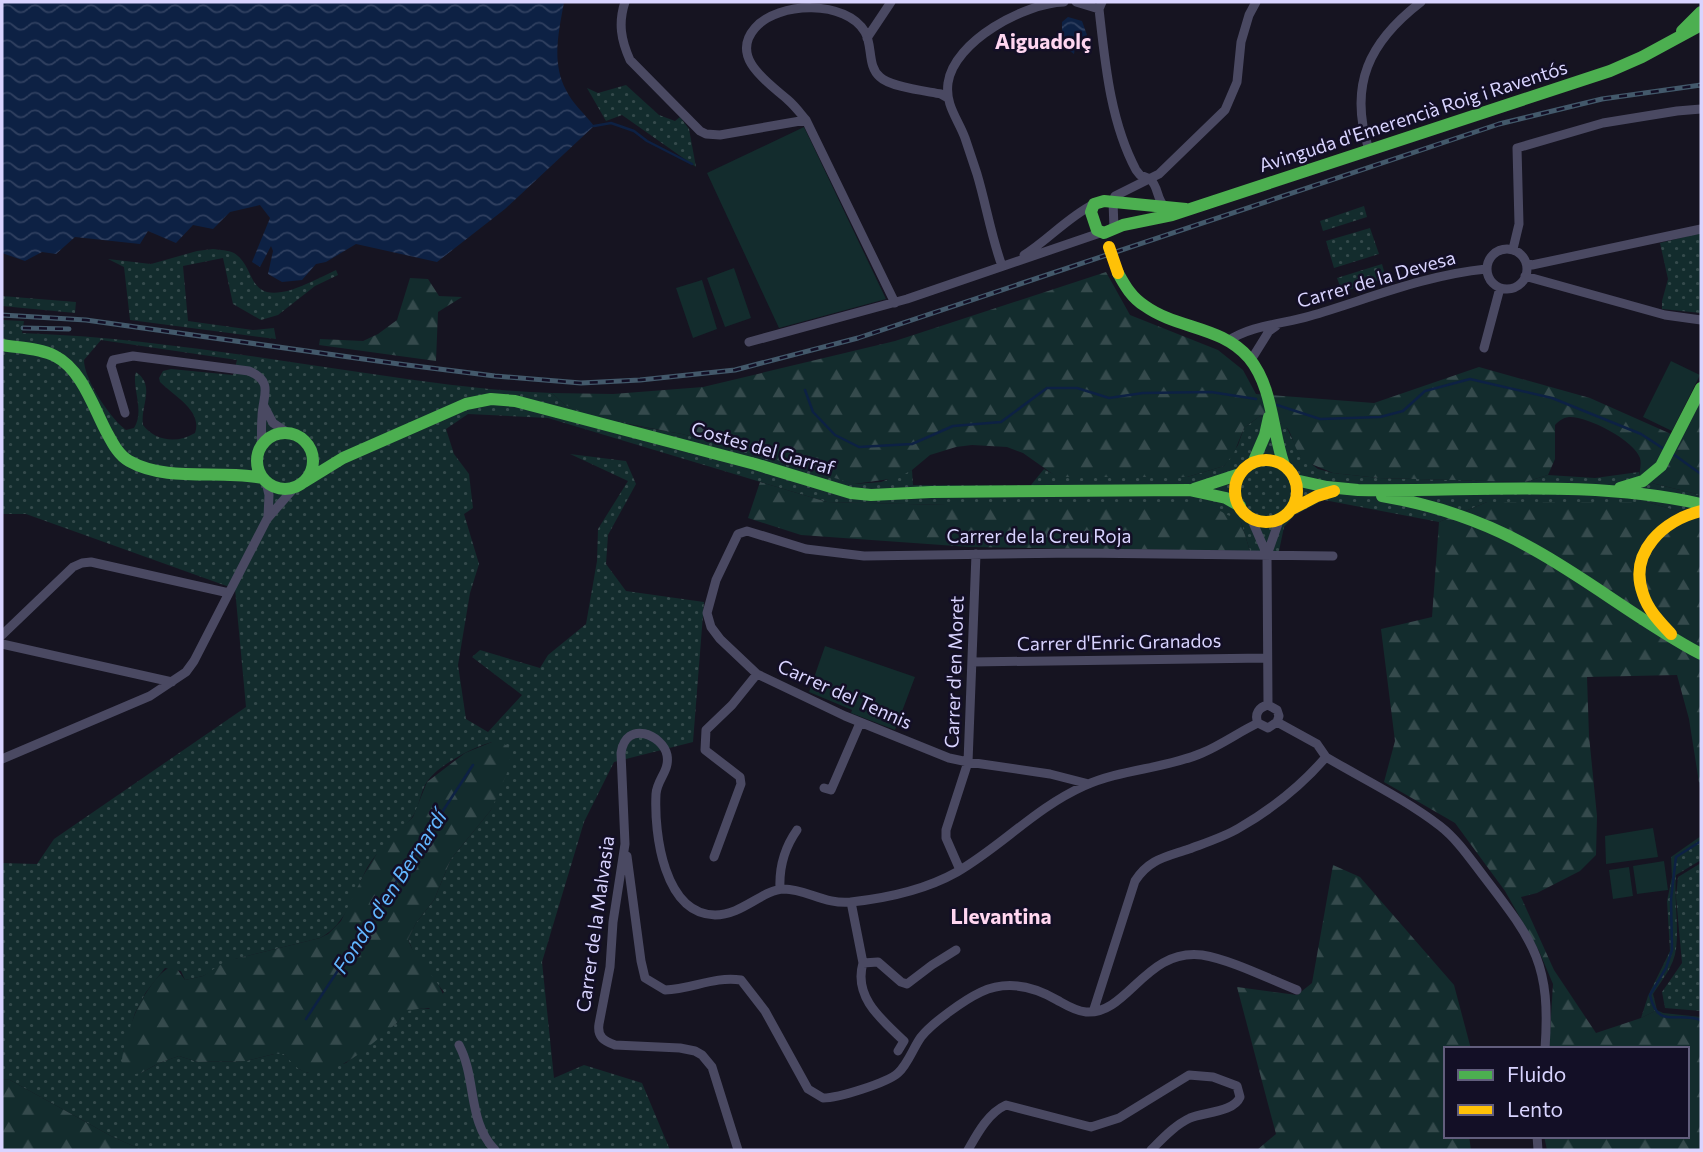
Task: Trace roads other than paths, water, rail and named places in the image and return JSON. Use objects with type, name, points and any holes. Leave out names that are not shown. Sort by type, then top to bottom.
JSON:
[{"type":"main road","points":[[1677,37],[1701,12]]},
{"type":"main road","points":[[1677,37],[1701,25]]},
{"type":"main road","name":"Avinguda d'Emerencià Roig i Raventós","points":[[1107,231],[1186,209],[1610,71],[1677,37]]},
{"type":"main road","name":"Avinguda d'Emerencià Roig i Raventós","points":[[1094,204],[1113,201],[1166,209],[1186,209]]},
{"type":"main road","points":[[1094,204],[1094,224],[1107,231],[1109,247],[1125,289],[1140,305],[1228,341],[1251,360],[1264,388],[1284,465],[1295,480],[1297,495],[1292,509]]},
{"type":"main road","points":[[2,345],[42,352],[61,360],[74,373],[111,440],[129,461],[164,470],[229,472],[264,480],[279,489],[299,485],[311,472],[312,451],[308,444]]},
{"type":"main road","points":[[1611,490],[1643,481],[1653,475],[1668,453],[1701,388]]},
{"type":"main road","name":"Costes del Garraf","points":[[299,485],[344,458],[452,409],[491,399],[540,407],[755,464],[851,493],[871,495],[943,491],[1189,490]]},
{"type":"main road","points":[[1189,490],[1240,474],[1253,463],[1265,435],[1270,412]]},
{"type":"main road","points":[[229,472],[259,450],[272,436],[288,433],[299,436],[332,457],[344,458]]},
{"type":"main road","points":[[259,450],[257,466],[264,480]]},
{"type":"main road","points":[[1253,463],[1270,460],[1284,465]]},
{"type":"main road","points":[[1240,474],[1235,494],[1240,506]]},
{"type":"main road","points":[[1295,480],[1429,504],[1507,534],[1552,560],[1647,625],[1701,654]]},
{"type":"main road","points":[[1189,490],[1226,498],[1240,506],[1251,518],[1263,522],[1280,519],[1292,509],[1317,496],[1343,490],[1611,490],[1667,496],[1701,504]]},
{"type":"main road","points":[[1681,644],[1655,616],[1642,591],[1641,564],[1645,550],[1667,524],[1701,511]]},
{"type":"street","points":[[625,2],[620,24],[624,47],[630,60],[700,131],[720,135],[806,120]]},
{"type":"street","points":[[867,38],[891,2]]},
{"type":"street","points":[[1006,265],[977,174],[948,98],[948,83],[954,66],[981,36],[1024,11],[1054,2],[1064,2]]},
{"type":"street","points":[[1076,2],[1100,5],[1105,64],[1118,126],[1136,170],[1150,179],[1166,209]]},
{"type":"street","points":[[1107,231],[1113,201],[1119,193],[1150,179],[1165,168],[1225,110],[1237,82],[1241,43],[1249,15],[1256,2]]},
{"type":"street","points":[[1370,150],[1364,130],[1360,94],[1365,69],[1373,51],[1397,20],[1421,2]]},
{"type":"street","points":[[895,303],[806,120],[796,108],[761,79],[748,54],[748,45],[753,31],[777,13],[795,8],[826,9],[848,17],[863,29],[874,68],[883,79],[948,98]]},
{"type":"street","points":[[1513,249],[1519,224],[1517,150],[1520,146],[1603,124],[1701,109]]},
{"type":"street","name":"Avinguda d'Emerencià Roig i Raventós","points":[[1006,265],[1043,243],[1080,211],[1094,204]]},
{"type":"street","points":[[1526,263],[1532,265],[1701,229]]},
{"type":"street","name":"Avinguda d'Emerencià Roig i Raventós","points":[[749,342],[895,303],[1107,231]]},
{"type":"street","points":[[1513,249],[1521,254],[1526,263],[1525,276],[1518,286],[1508,289],[1500,288],[1489,279],[1486,269],[1490,257],[1495,253],[1513,249]]},
{"type":"street","name":"Carrer de la Devesa","points":[[1228,341],[1241,333],[1277,325],[1430,278],[1486,269]]},
{"type":"street","points":[[1525,276],[1665,315],[1701,320]]},
{"type":"street","points":[[1485,348],[1500,288]]},
{"type":"street","name":"Carrer de la Devesa","points":[[1251,360],[1269,331],[1277,325]]},
{"type":"street","points":[[125,413],[111,366],[113,360],[133,356],[249,372],[255,374],[263,383],[266,393],[259,450]]},
{"type":"street","points":[[264,404],[273,423],[288,433]]},
{"type":"street","points":[[264,480],[269,495],[267,519]]},
{"type":"street","points":[[2,759],[150,696],[186,672],[267,519],[299,485]]},
{"type":"street","points":[[1251,518],[1267,555]]},
{"type":"street","points":[[1268,705],[1267,555],[1280,519]]},
{"type":"street","name":"Carrer de la Creu Roja","points":[[747,531],[807,548],[864,556],[1333,556]]},
{"type":"street","name":"Carrer del Tennis","points":[[747,531],[738,534],[731,548],[710,598],[708,613],[711,627],[720,639],[757,674],[860,723],[949,758],[1089,783]]},
{"type":"street","name":"Carrer d'en Moret","points":[[960,870],[946,838],[946,830],[968,762],[976,554]]},
{"type":"street","points":[[2,635],[74,567],[82,563],[91,562],[229,593]]},
{"type":"street","points":[[2,644],[172,682]]},
{"type":"street","name":"Carrer d'Enric Granados","points":[[972,662],[1266,658]]},
{"type":"street","points":[[713,857],[741,784],[740,778],[705,750],[704,737],[706,730],[732,705],[757,674]]},
{"type":"street","points":[[1258,723],[1268,728],[1277,722],[1277,710],[1268,705]]},
{"type":"street","points":[[1258,723],[1256,714],[1259,709],[1268,705]]},
{"type":"street","points":[[1277,722],[1317,744],[1326,757],[1420,813],[1454,837],[1530,941],[1542,972],[1546,1006],[1545,1047]]},
{"type":"street","points":[[824,789],[831,790],[860,723]]},
{"type":"street","points":[[797,830],[779,873],[780,889],[829,902],[851,902],[902,894],[933,884],[960,870],[1057,798],[1089,783],[1202,754],[1258,723]]},
{"type":"street","name":"Carrer de la Malvasia","points":[[738,1150],[712,1067],[702,1055],[680,1048],[625,1047],[601,1038],[599,1024],[610,967],[613,922],[625,844],[621,753],[623,741],[630,734],[638,733],[658,741],[665,749],[668,766],[658,783],[656,793],[659,838],[674,891],[686,905],[696,911],[719,915],[731,913],[780,889]]},
{"type":"street","points":[[1093,1012],[1135,881],[1144,867],[1161,856],[1189,849],[1237,829],[1287,796],[1307,779],[1326,757]]},
{"type":"street","points":[[625,844],[645,978],[665,990],[706,981],[729,978],[741,980],[765,1011],[808,1089],[823,1098],[853,1093],[897,1074],[923,1034],[982,992],[1012,986],[1029,986],[1078,1010],[1093,1012],[1112,1004],[1153,967],[1189,955],[1203,956],[1228,964],[1297,990]]},
{"type":"street","points":[[851,902],[863,963],[860,971],[868,1005],[904,1041],[898,1051]]},
{"type":"street","points":[[863,963],[878,962],[907,984],[956,950]]},
{"type":"street","points":[[459,1045],[469,1069],[478,1124],[495,1150]]},
{"type":"street","points":[[968,1150],[989,1119],[999,1108],[1006,1105],[1091,1126],[1119,1118],[1189,1075],[1200,1074],[1237,1086],[1240,1097],[1234,1105],[1202,1114],[1180,1124],[1151,1150]]},
{"type":"water","points":[[2,2],[564,2],[557,57],[561,79],[575,104],[594,126],[505,209],[437,262],[356,244],[326,262],[316,264],[302,280],[282,282],[268,274],[273,251],[271,246],[260,267],[252,262],[270,218],[260,205],[230,212],[213,229],[193,225],[176,243],[148,231],[140,244],[75,237],[56,254],[42,252],[25,261],[2,253]]},
{"type":"water","points":[[1068,17],[1082,21],[1087,35],[1075,48],[1074,54],[1070,51],[1071,48],[1065,45],[1062,35],[1062,22]]},
{"type":"waterway","points":[[594,126],[611,123],[634,131],[647,141],[692,164]]},
{"type":"waterway","points":[[1277,405],[1320,419],[1380,417],[1403,411],[1425,391],[1470,379],[1552,398],[1641,434],[1664,449]]},
{"type":"waterway","points":[[805,390],[813,412],[835,435],[859,447],[912,444],[953,426],[1001,422],[1047,388],[1077,388],[1109,398],[1143,393],[1211,392],[1256,399]]},
{"type":"waterway","points":[[1673,454],[1701,474]]},
{"type":"waterway","name":"Fondo d'en Bernardí","points":[[306,1019],[473,765]]},
{"type":"waterway","points":[[1701,841],[1676,857],[1671,899],[1672,950],[1666,968],[1650,995],[1653,1006],[1663,1016],[1701,1020]]},
{"type":"railway","points":[[2,315],[86,320],[399,364],[581,383],[735,370],[858,338],[1499,124],[1602,99],[1701,85]]},
{"type":"railway","points":[[23,328],[69,329]]},
{"type":"district","name":"Aiguadolç","points":[[1043,42]]},
{"type":"district","name":"Llevantina","points":[[1001,917]]}]
